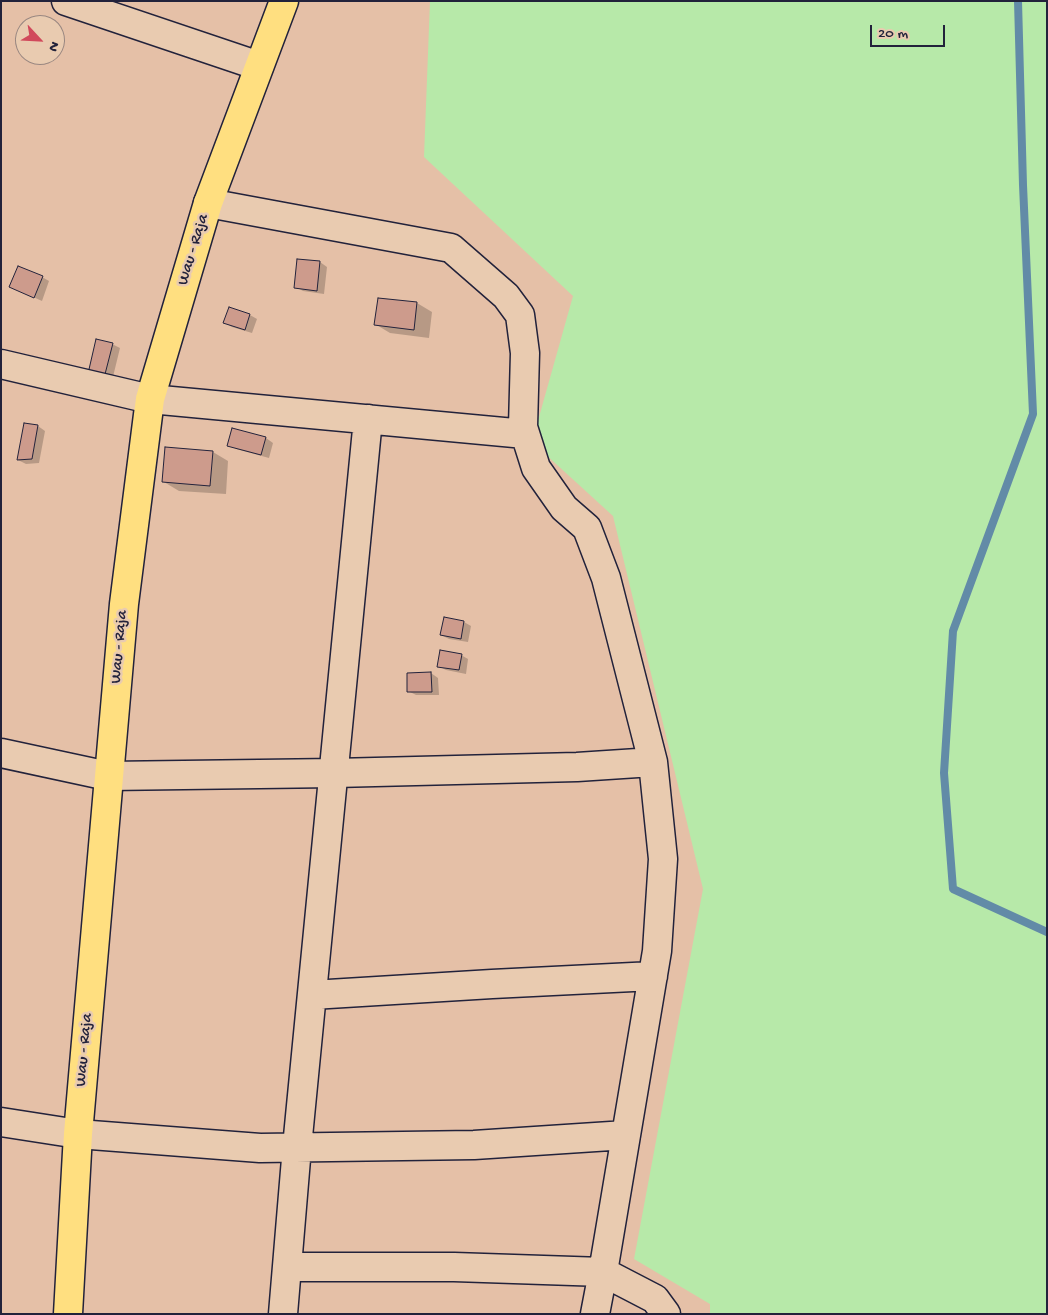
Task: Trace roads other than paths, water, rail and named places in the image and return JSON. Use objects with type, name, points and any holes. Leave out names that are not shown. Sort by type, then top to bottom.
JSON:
[{"type":"main road","name":"Wau - Raja","points":[[68,1314],[78,1134],[108,776],[124,604],[150,398],[208,203],[284,1]]},
{"type":"street","points":[[66,1],[259,66]]},
{"type":"street","points":[[208,203],[451,248],[506,296],[520,314],[525,353],[523,427],[536,468],[564,508],[587,528],[606,578],[653,762],[663,859],[657,950],[595,1314]]},
{"type":"street","points":[[1,364],[150,398],[525,434]]},
{"type":"street","points":[[283,1314],[297,1147],[335,773],[368,419]]},
{"type":"street","points":[[1,753],[108,776],[577,768],[653,762]]},
{"type":"street","points":[[312,995],[653,976]]},
{"type":"street","points":[[1,1122],[78,1134],[260,1148],[474,1145],[626,1135]]},
{"type":"street","points":[[287,1267],[454,1267],[603,1272],[655,1299],[666,1314]]},
{"type":"waterway","points":[[1018,1],[1023,185],[1033,414],[953,631],[944,773],[953,889],[1047,932]]}]
